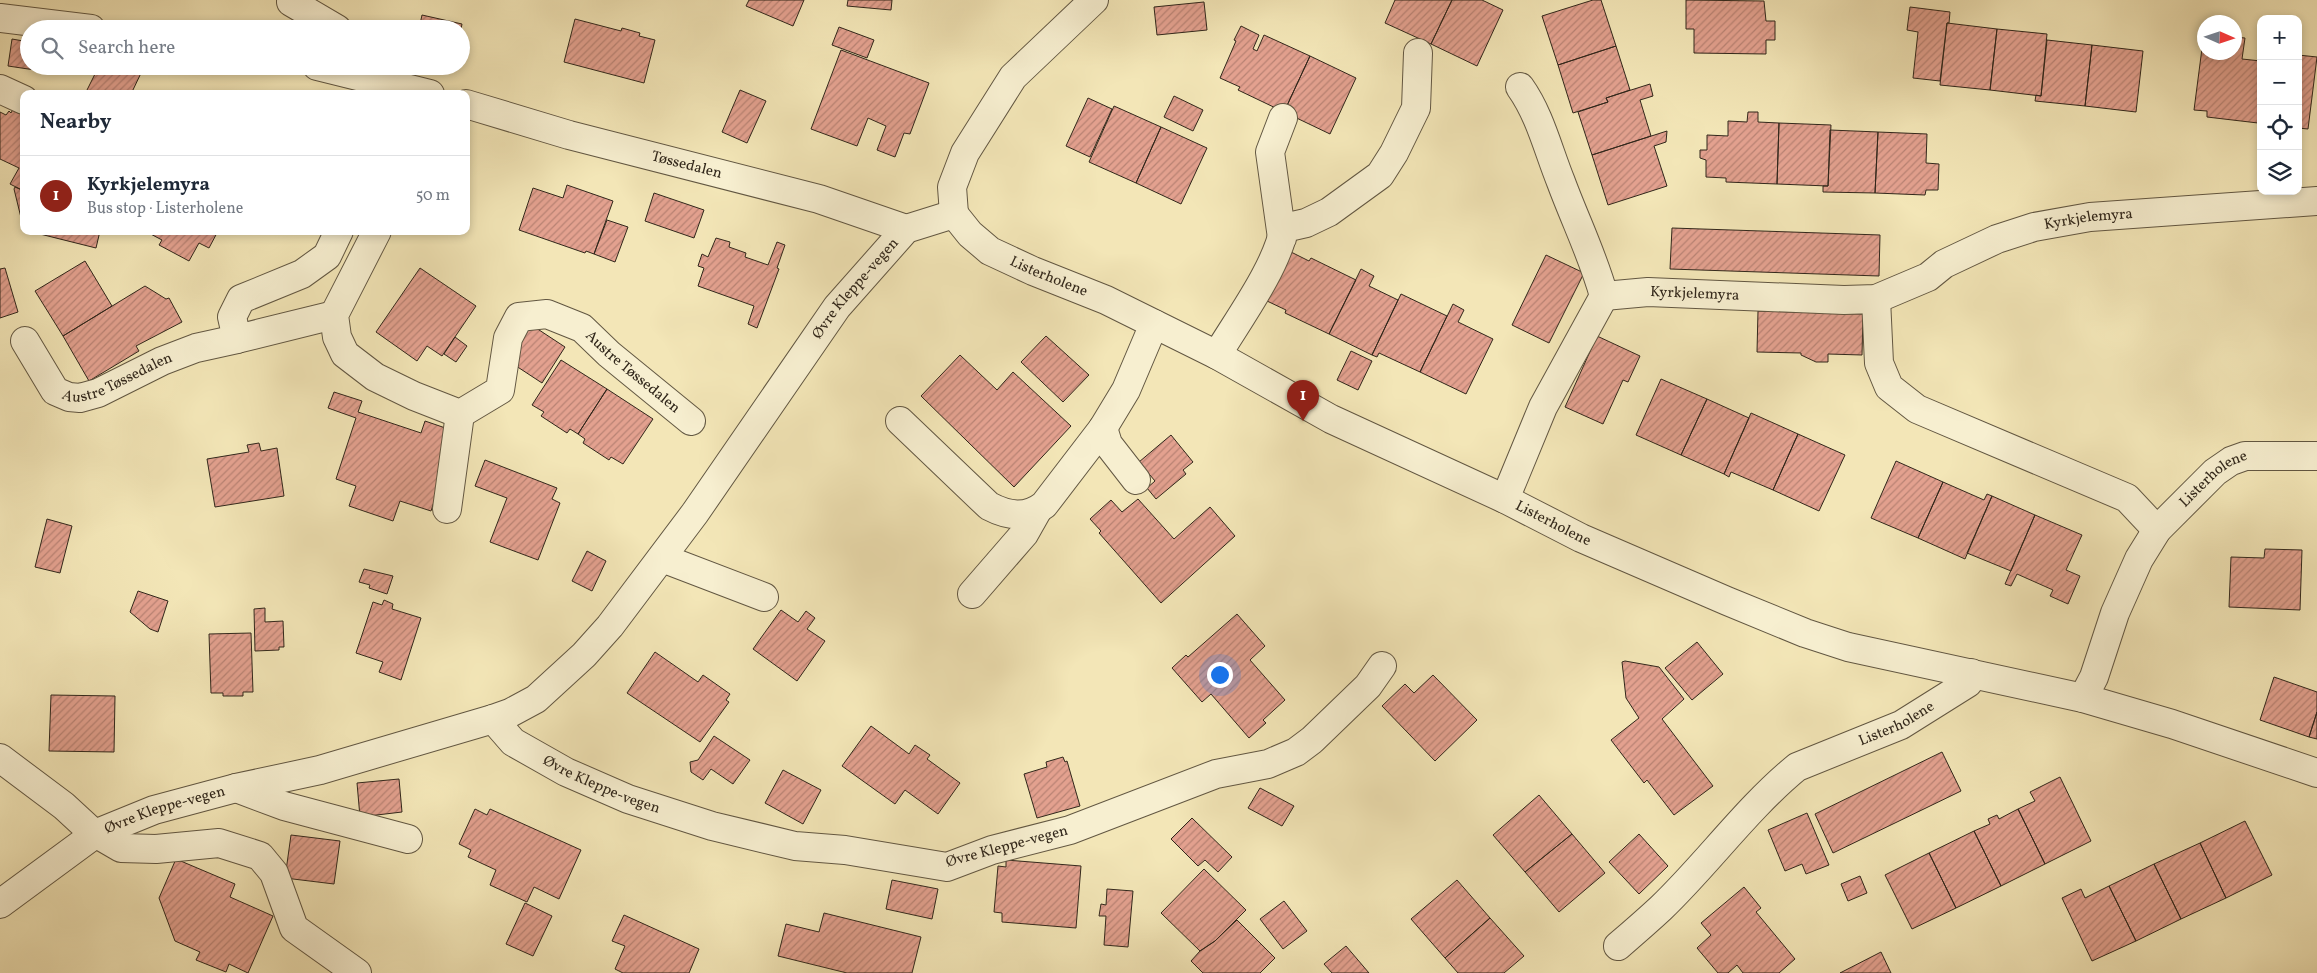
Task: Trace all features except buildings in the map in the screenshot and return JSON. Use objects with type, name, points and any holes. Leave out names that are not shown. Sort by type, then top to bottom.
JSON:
[{"type":"street","points":[[954,214],[952,187],[965,152],[1013,77],[1094,0]]},
{"type":"street","points":[[291,2],[322,20]]},
{"type":"street","points":[[0,18],[20,20]]},
{"type":"street","points":[[1218,355],[1265,274],[1282,238],[1284,228],[1306,223],[1329,212],[1380,175],[1394,153],[1416,108],[1418,54]]},
{"type":"street","points":[[368,75],[409,90]]},
{"type":"street","points":[[1505,499],[1543,407],[1604,296],[1594,261],[1532,105],[1520,88]]},
{"type":"street","points":[[0,89],[20,98]]},
{"type":"street","name":"Tøssedalen","points":[[470,105],[569,135],[819,199],[906,229]]},
{"type":"street","points":[[1282,238],[1270,152],[1283,118]]},
{"type":"street","name":"Kyrkjelemyra","points":[[1604,296],[1648,292],[1844,300],[1876,299],[1928,277],[1944,264],[1997,240],[2034,227],[2090,217],[2317,201]]},
{"type":"street","name":"Øvre Kleppe-vegen","points":[[0,904],[94,834],[154,810],[236,788],[328,768],[510,714],[536,699],[584,655],[610,626],[696,513],[837,307],[906,229],[954,214]]},
{"type":"street","name":"Listerholene","points":[[954,214],[970,234],[990,251],[1033,271],[1106,300],[1218,355],[1331,419],[1505,499],[1581,538],[1805,633],[1848,647],[2083,698],[2172,724],[2317,774]]},
{"type":"street","points":[[236,339],[232,317],[241,299],[302,274],[327,256],[338,235]]},
{"type":"street","points":[[375,235],[334,315],[337,337],[345,354],[375,377],[414,396],[460,414],[447,509]]},
{"type":"street","points":[[1876,299],[1879,363],[1889,387],[1917,409],[2126,498],[2158,530]]},
{"type":"street","name":"Austre Tøssedalen","points":[[460,414],[500,390],[508,338],[519,317],[547,314],[582,328],[609,354],[691,421]]},
{"type":"street","name":"Austre Tøssedalen","points":[[25,341],[54,391],[68,397],[80,398],[98,393],[162,361],[196,348],[334,315]]},
{"type":"street","points":[[900,421],[989,506],[1004,513],[1019,516],[1037,511],[1044,506],[1104,428],[1126,390],[1154,324]]},
{"type":"street","points":[[1104,428],[1108,444],[1136,480]]},
{"type":"street","name":"Listerholene","points":[[2083,698],[2094,677],[2115,613],[2139,559],[2158,530],[2215,472],[2232,461],[2245,456],[2317,456]]},
{"type":"street","points":[[972,594],[1024,534],[1037,511]]},
{"type":"street","points":[[662,558],[764,597]]},
{"type":"street","name":"Øvre Kleppe-vegen","points":[[493,719],[513,742],[566,772],[628,799],[702,823],[795,846],[845,850],[947,867],[992,850],[1070,830],[1216,774],[1268,764],[1296,752],[1312,740],[1368,686],[1382,666]]},
{"type":"street","name":"Listerholene","points":[[1618,946],[1662,908],[1723,841],[1797,767],[1902,725],[1968,684],[1971,673]]},
{"type":"street","name":"Øvre Kleppe-vegen","points":[[0,758],[64,806],[94,834],[120,848],[156,849],[219,843],[260,856],[274,873],[294,928],[357,973]]},
{"type":"street","name":"Øvre Kleppe-vegen","points":[[236,788],[284,806],[408,839]]},
{"type":"place","name":"Kyrkjelemyra","points":[[1303,421]]}]
